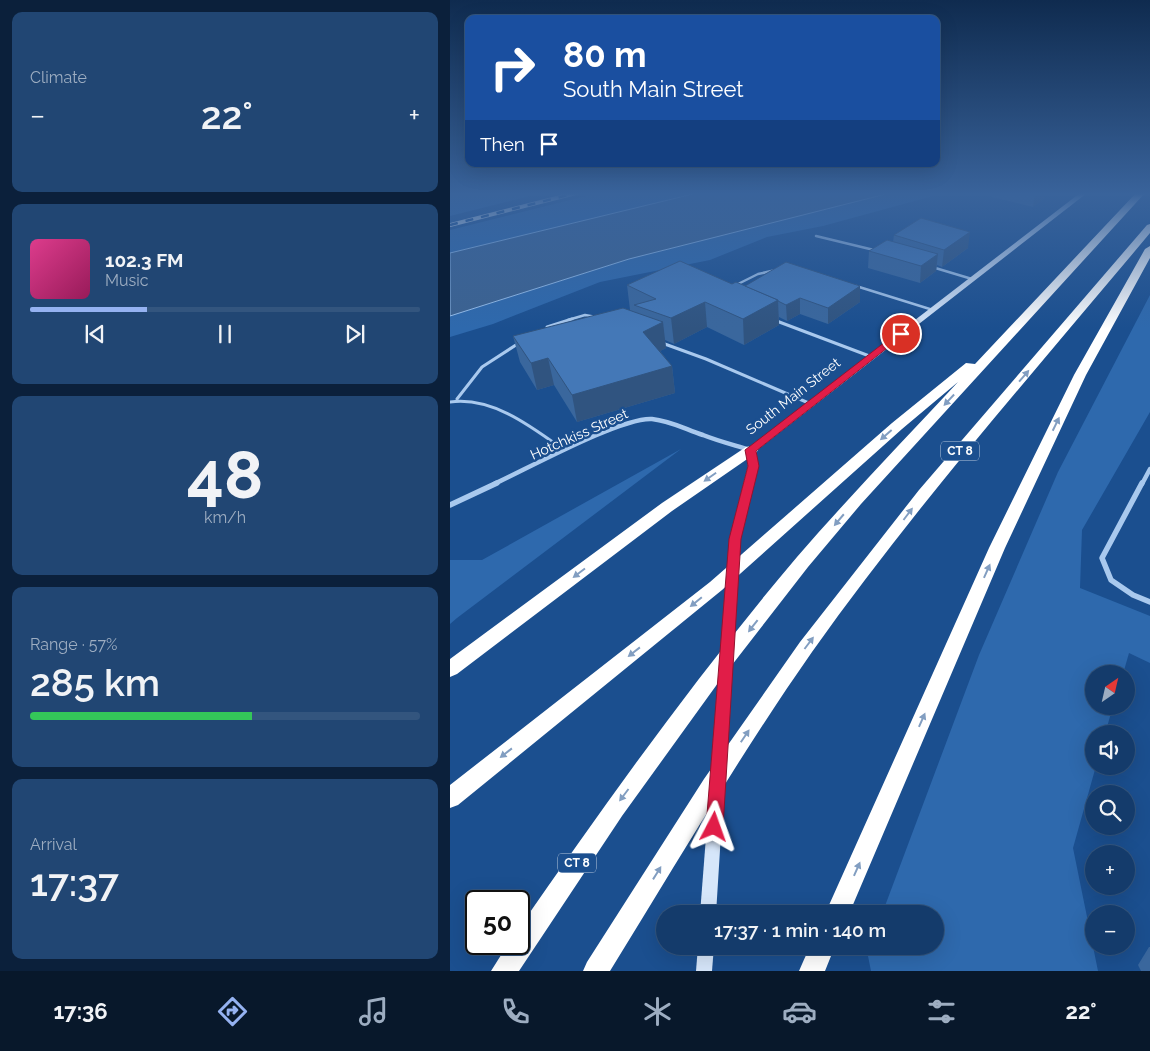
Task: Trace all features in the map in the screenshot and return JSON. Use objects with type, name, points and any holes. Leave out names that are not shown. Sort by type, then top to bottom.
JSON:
[{"type":"highway","name":"CT 8","points":[[504,971],[614,809],[711,678],[783,587],[856,500],[1099,238]]},
{"type":"highway","name":"CT 8","points":[[596,971],[712,786],[806,648],[924,493],[1140,238]]},
{"type":"highway","points":[[841,905],[997,548],[1080,375],[1150,249]]},
{"type":"highway","points":[[450,798],[716,586],[897,426],[1006,339]]},
{"type":"highway","points":[[450,669],[668,507],[751,450]]},
{"type":"highway","points":[[812,971],[819,955]]},
{"type":"main road","name":"South Main Street","points":[[709,905],[735,539],[753,466],[751,450],[1025,238]]},
{"type":"main road","points":[[704,971],[705,955]]},
{"type":"street","name":"Hotchkiss Street","points":[[450,505],[629,422],[650,419],[681,425],[702,435],[751,450]]},
{"type":"street","points":[[1150,469],[1102,558],[1111,580],[1133,595],[1150,602]]},
{"type":"lane","points":[[826,238],[879,251]]},
{"type":"lane","points":[[932,267],[972,279]]},
{"type":"lane","points":[[734,287],[763,272],[780,270]]},
{"type":"lane","points":[[853,285],[932,310]]},
{"type":"lane","points":[[539,330],[585,315],[599,317]]},
{"type":"lane","points":[[774,320],[872,357]]},
{"type":"lane","points":[[457,399],[482,367],[523,341]]},
{"type":"lane","points":[[660,342],[706,359],[811,404]]},
{"type":"lane","points":[[450,402],[457,399],[478,401],[531,428],[565,451]]},
{"type":"shaded area","points":[[450,238],[510,238],[450,253]]},
{"type":"shaded area","points":[[510,238],[711,238],[629,259],[450,316],[450,253]]},
{"type":"shaded area","points":[[711,238],[764,238],[710,260],[600,282],[493,324],[450,337],[450,316],[629,259]]},
{"type":"shaded area","points":[[1150,295],[1150,412],[1082,530],[1080,588],[1150,616],[1150,663],[1129,653],[1126,665],[1085,665],[1085,715],[1110,715],[1108,725],[1085,725],[1085,775],[1093,775],[1091,785],[1085,785],[1085,805],[1073,848],[1085,907],[1085,955],[1095,955],[1098,971],[871,971],[868,955],[944,955],[944,905],[885,905],[979,655],[1058,472]]},
{"type":"shaded area","points":[[681,449],[450,624],[450,560],[482,560]]},
{"type":"building","points":[[905,238],[961,238],[944,250]]},
{"type":"building","points":[[887,240],[938,254],[921,266],[869,251]]},
{"type":"building","points":[[680,261],[732,284],[736,282],[778,300],[743,319],[705,302],[671,318],[634,305],[656,299],[627,285]]},
{"type":"building","points":[[786,262],[860,286],[828,308],[800,298],[786,305],[745,286]]},
{"type":"building","points":[[623,308],[663,322],[643,332],[672,366],[572,395],[548,358],[531,363],[513,336]]},
{"type":"route","points":[[714,827],[735,539],[753,466],[751,450],[901,334]]}]
